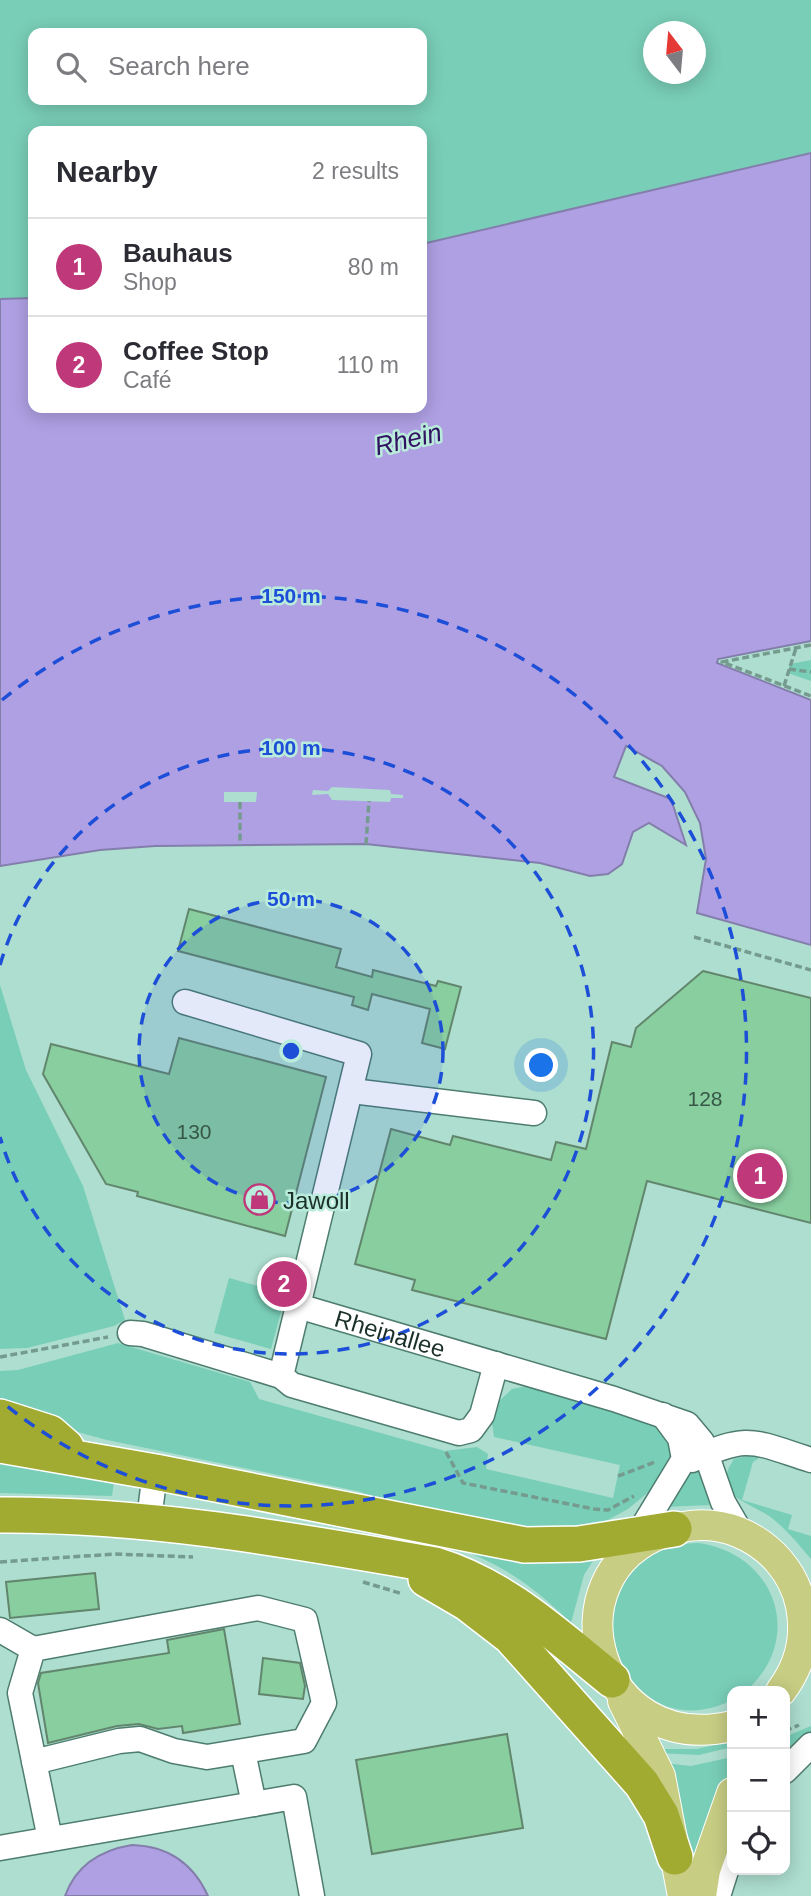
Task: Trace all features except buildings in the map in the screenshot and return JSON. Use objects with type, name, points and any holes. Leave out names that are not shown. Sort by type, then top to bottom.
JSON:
[{"type":"highway","points":[[0,1418],[50,1433],[59,1439],[73,1459]]},
{"type":"highway","points":[[0,1446],[155,1472],[525,1545],[579,1544],[629,1549],[674,1529]]},
{"type":"highway","points":[[5,1516],[149,1521],[347,1564],[393,1565],[443,1588],[511,1637],[642,1784],[661,1815],[675,1857]]},
{"type":"highway","points":[[347,1564],[435,1565],[464,1574],[509,1599],[614,1684]]},
{"type":"main road","points":[[674,1529],[708,1525],[741,1534],[769,1551],[800,1581],[804,1630],[799,1657],[786,1686]]},
{"type":"main road","points":[[629,1549],[604,1591],[598,1618],[599,1646],[614,1684],[660,1776],[683,1896]]},
{"type":"main road","points":[[614,1684],[637,1709],[669,1726],[704,1731],[727,1727]]},
{"type":"main road","points":[[790,1691],[811,1687]]},
{"type":"main road","points":[[701,1896],[705,1870],[727,1807]]},
{"type":"street","points":[[186,1002],[353,1050],[359,1054],[281,1377]]},
{"type":"street","points":[[352,1091],[534,1113]]},
{"type":"street","name":"Rheinallee","points":[[298,1306],[663,1415],[693,1428],[707,1453],[723,1502],[741,1534]]},
{"type":"street","points":[[130,1333],[143,1334],[281,1377],[292,1385],[459,1433],[471,1430],[482,1415],[496,1364]]},
{"type":"street","points":[[629,1549],[683,1465],[684,1448],[680,1438],[663,1415]]},
{"type":"street","points":[[683,1465],[731,1443],[744,1441],[811,1460]]},
{"type":"street","points":[[149,1521],[155,1472]]},
{"type":"street","points":[[0,1630],[33,1649],[258,1608],[305,1620],[324,1703],[304,1741],[207,1757],[174,1751],[140,1739],[119,1741],[34,1762]]},
{"type":"street","points":[[33,1649],[20,1693],[50,1839]]},
{"type":"street","points":[[790,1766],[811,1745]]},
{"type":"street","points":[[243,1752],[254,1804]]},
{"type":"street","points":[[0,1848],[294,1797],[312,1896]]},
{"type":"street","points":[[718,1896],[727,1868]]},
{"type":"path","points":[[811,645],[722,662],[811,696]]},
{"type":"path","points":[[784,686],[796,648]]},
{"type":"path","points":[[789,668],[811,672]]},
{"type":"path","points":[[366,844],[369,801]]},
{"type":"path","points":[[240,802],[240,845]]},
{"type":"path","points":[[694,937],[811,970]]},
{"type":"path","points":[[0,1357],[130,1333]]},
{"type":"path","points":[[445,1451],[463,1483],[608,1510],[642,1491]]},
{"type":"path","points":[[651,1468],[662,1452]]},
{"type":"path","points":[[618,1476],[655,1462]]},
{"type":"path","points":[[0,1562],[114,1554],[200,1558]]},
{"type":"path","points":[[347,1564],[375,1586]]},
{"type":"green space","points":[[0,0],[811,0],[811,153],[427,243],[427,126],[28,126],[28,298],[0,299]]},
{"type":"green space","points":[[811,660],[811,681],[788,673],[790,664]]},
{"type":"green space","points":[[0,985],[26,1070],[83,1186],[125,1320],[114,1326],[27,1348],[0,1349]]},
{"type":"green space","points":[[229,1278],[286,1294],[271,1349],[214,1333]]},
{"type":"green space","points":[[118,1343],[250,1382],[259,1399],[445,1451],[477,1447],[488,1454],[486,1469],[613,1498],[620,1465],[494,1437],[491,1416],[495,1405],[512,1389],[534,1388],[655,1424],[666,1430],[675,1456],[657,1485],[628,1509],[606,1521],[574,1531],[546,1534],[429,1514],[357,1491],[107,1440],[0,1411],[0,1371],[18,1370]]},
{"type":"green space","points":[[750,1455],[759,1458],[753,1462],[742,1500],[792,1515],[788,1529],[811,1536],[811,1559],[778,1523],[736,1497],[729,1490],[727,1472],[734,1459]]},
{"type":"green space","points":[[0,1462],[114,1481],[112,1496],[0,1493]]},
{"type":"green space","points":[[697,1464],[711,1505],[664,1507]]},
{"type":"green space","points":[[698,1543],[725,1550],[746,1563],[763,1580],[773,1601],[777,1624],[775,1647],[764,1670],[750,1686],[727,1686],[727,1701],[690,1710],[656,1701],[631,1678],[616,1646],[614,1611],[625,1578],[653,1554]]},
{"type":"green space","points":[[446,1544],[597,1554],[584,1575],[571,1623],[528,1585],[483,1559]]},
{"type":"green space","points":[[811,1726],[811,1738],[790,1757],[790,1735]]},
{"type":"green space","points":[[727,1742],[727,1748],[699,1755],[658,1753],[656,1749],[697,1749]]},
{"type":"green space","points":[[727,1758],[727,1777],[692,1881],[664,1763],[691,1766]]},
{"type":"water","name":"Rhein","points":[[811,153],[811,641],[718,659],[717,663],[811,700],[811,945],[697,913],[706,859],[700,823],[685,792],[662,766],[626,746],[614,777],[671,799],[686,845],[649,823],[633,832],[622,864],[608,874],[590,876],[540,863],[366,844],[155,846],[100,850],[0,866],[0,299],[28,298],[28,413],[427,413],[427,243]]},
{"type":"water","points":[[132,1845],[157,1849],[178,1858],[195,1874],[208,1896],[65,1896],[76,1876],[91,1861],[110,1851]]},
{"type":"pier","points":[[332,787],[390,790],[391,794],[403,795],[403,798],[391,798],[390,802],[332,800],[328,794],[312,795],[313,790],[328,791]]},
{"type":"pier","points":[[224,792],[257,792],[256,802],[224,802]]},
{"type":"place","name":"Bauhaus","points":[[760,1176]]},
{"type":"place","name":"Jawoll","points":[[260,1200]]},
{"type":"place","name":"Coffee Stop","points":[[284,1284]]}]
